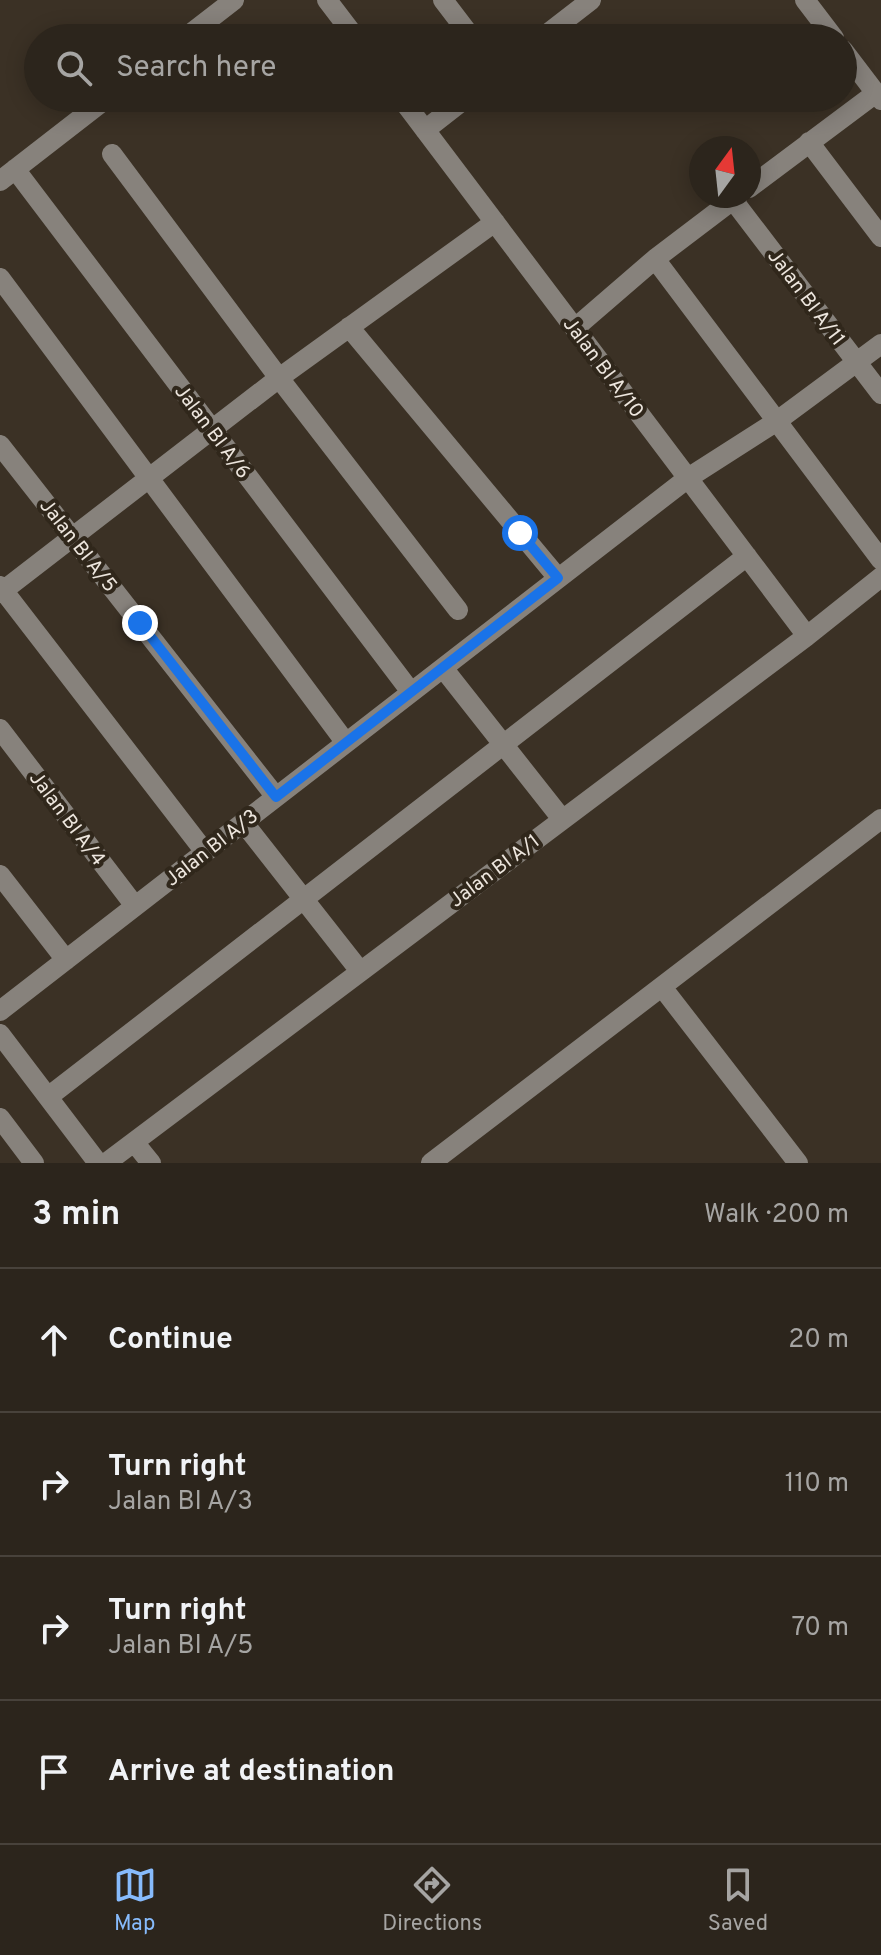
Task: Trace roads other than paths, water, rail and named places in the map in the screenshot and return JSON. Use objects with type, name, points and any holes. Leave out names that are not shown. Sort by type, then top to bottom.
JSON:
[{"type":"street","points":[[203,24],[234,0]]},
{"type":"street","points":[[327,0],[345,24]]},
{"type":"street","points":[[443,0],[461,24]]},
{"type":"street","points":[[805,0],[823,24]]},
{"type":"street","points":[[556,24],[577,4]]},
{"type":"street","points":[[857,69],[878,97],[857,111]]},
{"type":"street","points":[[7,175],[89,112]]},
{"type":"street","name":"Jalan BI A/10","points":[[412,112],[807,636]]},
{"type":"street","points":[[425,130],[448,112]]},
{"type":"street","points":[[761,179],[855,112]]},
{"type":"street","points":[[809,142],[881,237]]},
{"type":"street","points":[[112,154],[458,610]]},
{"type":"street","name":"Jalan BI A/6","points":[[7,175],[212,430],[411,692]]},
{"type":"street","points":[[575,328],[655,259],[723,208]]},
{"type":"street","name":"Jalan BI A/11","points":[[749,208],[881,394]]},
{"type":"street","points":[[205,852],[1,590],[279,378],[495,222]]},
{"type":"street","points":[[655,259],[881,560]]},
{"type":"street","points":[[0,278],[346,743]]},
{"type":"street","points":[[349,327],[558,578]]},
{"type":"street","name":"Jalan BI A/3","points":[[0,1011],[688,478],[777,421],[881,344]]},
{"type":"street","name":"Jalan BI A/5","points":[[0,445],[276,797]]},
{"type":"street","points":[[48,1097],[747,556]]},
{"type":"street","name":"Jalan BI A/1","points":[[106,1163],[807,636],[881,577]]},
{"type":"street","points":[[443,668],[562,819]]},
{"type":"street","name":"Jalan BI A/4","points":[[0,729],[135,906]]},
{"type":"street","points":[[431,1163],[881,819]]},
{"type":"street","points":[[243,822],[360,971]]},
{"type":"street","points":[[0,875],[66,960]]},
{"type":"street","points":[[662,987],[798,1163]]},
{"type":"street","points":[[0,1034],[98,1163]]},
{"type":"street","points":[[0,1118],[34,1163]]},
{"type":"street","points":[[134,1142],[151,1163]]}]
